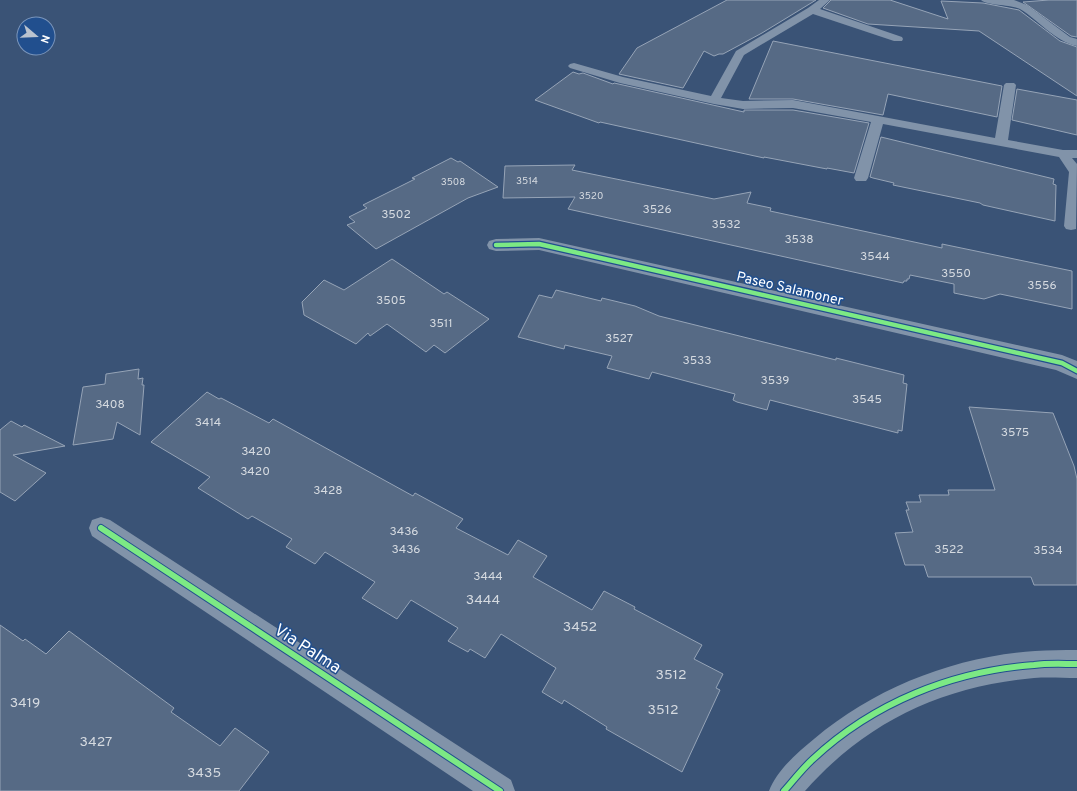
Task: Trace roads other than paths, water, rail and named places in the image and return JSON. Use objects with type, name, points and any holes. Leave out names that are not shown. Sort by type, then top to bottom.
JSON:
[{"type":"street","name":"Paseo Salamoner","points":[[496,245],[539,244],[1062,363],[1077,371]]},
{"type":"street","name":"Via Palma","points":[[101,528],[500,791]]},
{"type":"street","points":[[784,791],[794,778],[825,748],[859,722],[895,701],[934,684],[975,673],[1017,666],[1077,664]]},
{"type":"lane","points":[[714,100],[740,53],[812,10],[825,0]]},
{"type":"lane","points":[[986,0],[1013,2],[1024,7],[1066,39],[1077,43]]},
{"type":"lane","points":[[812,10],[898,39]]},
{"type":"lane","points":[[574,66],[620,80],[714,100],[744,105],[793,104],[1070,154],[1076,172],[1071,226]]},
{"type":"lane","points":[[1001,142],[1010,85]]},
{"type":"lane","points":[[861,178],[878,119]]}]
